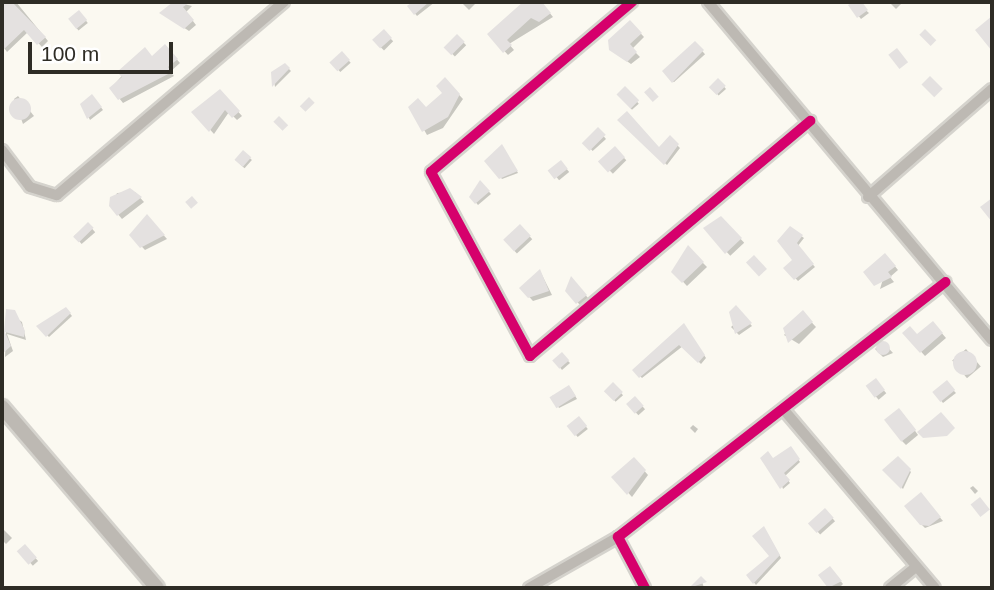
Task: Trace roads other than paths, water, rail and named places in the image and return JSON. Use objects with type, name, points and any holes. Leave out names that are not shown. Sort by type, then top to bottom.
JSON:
[{"type":"street","points":[[2,150],[30,187],[57,195],[284,2]]},
{"type":"street","points":[[632,2],[431,172],[530,356],[810,121]]},
{"type":"street","points":[[708,2],[810,121],[868,197],[946,282],[992,340]]},
{"type":"street","points":[[868,197],[992,89]]},
{"type":"street","points":[[529,588],[618,537],[946,282]]},
{"type":"street","points":[[2,407],[158,588]]},
{"type":"street","points":[[784,410],[935,588]]},
{"type":"street","points":[[618,537],[645,588]]},
{"type":"street","points":[[890,588],[916,567]]}]
